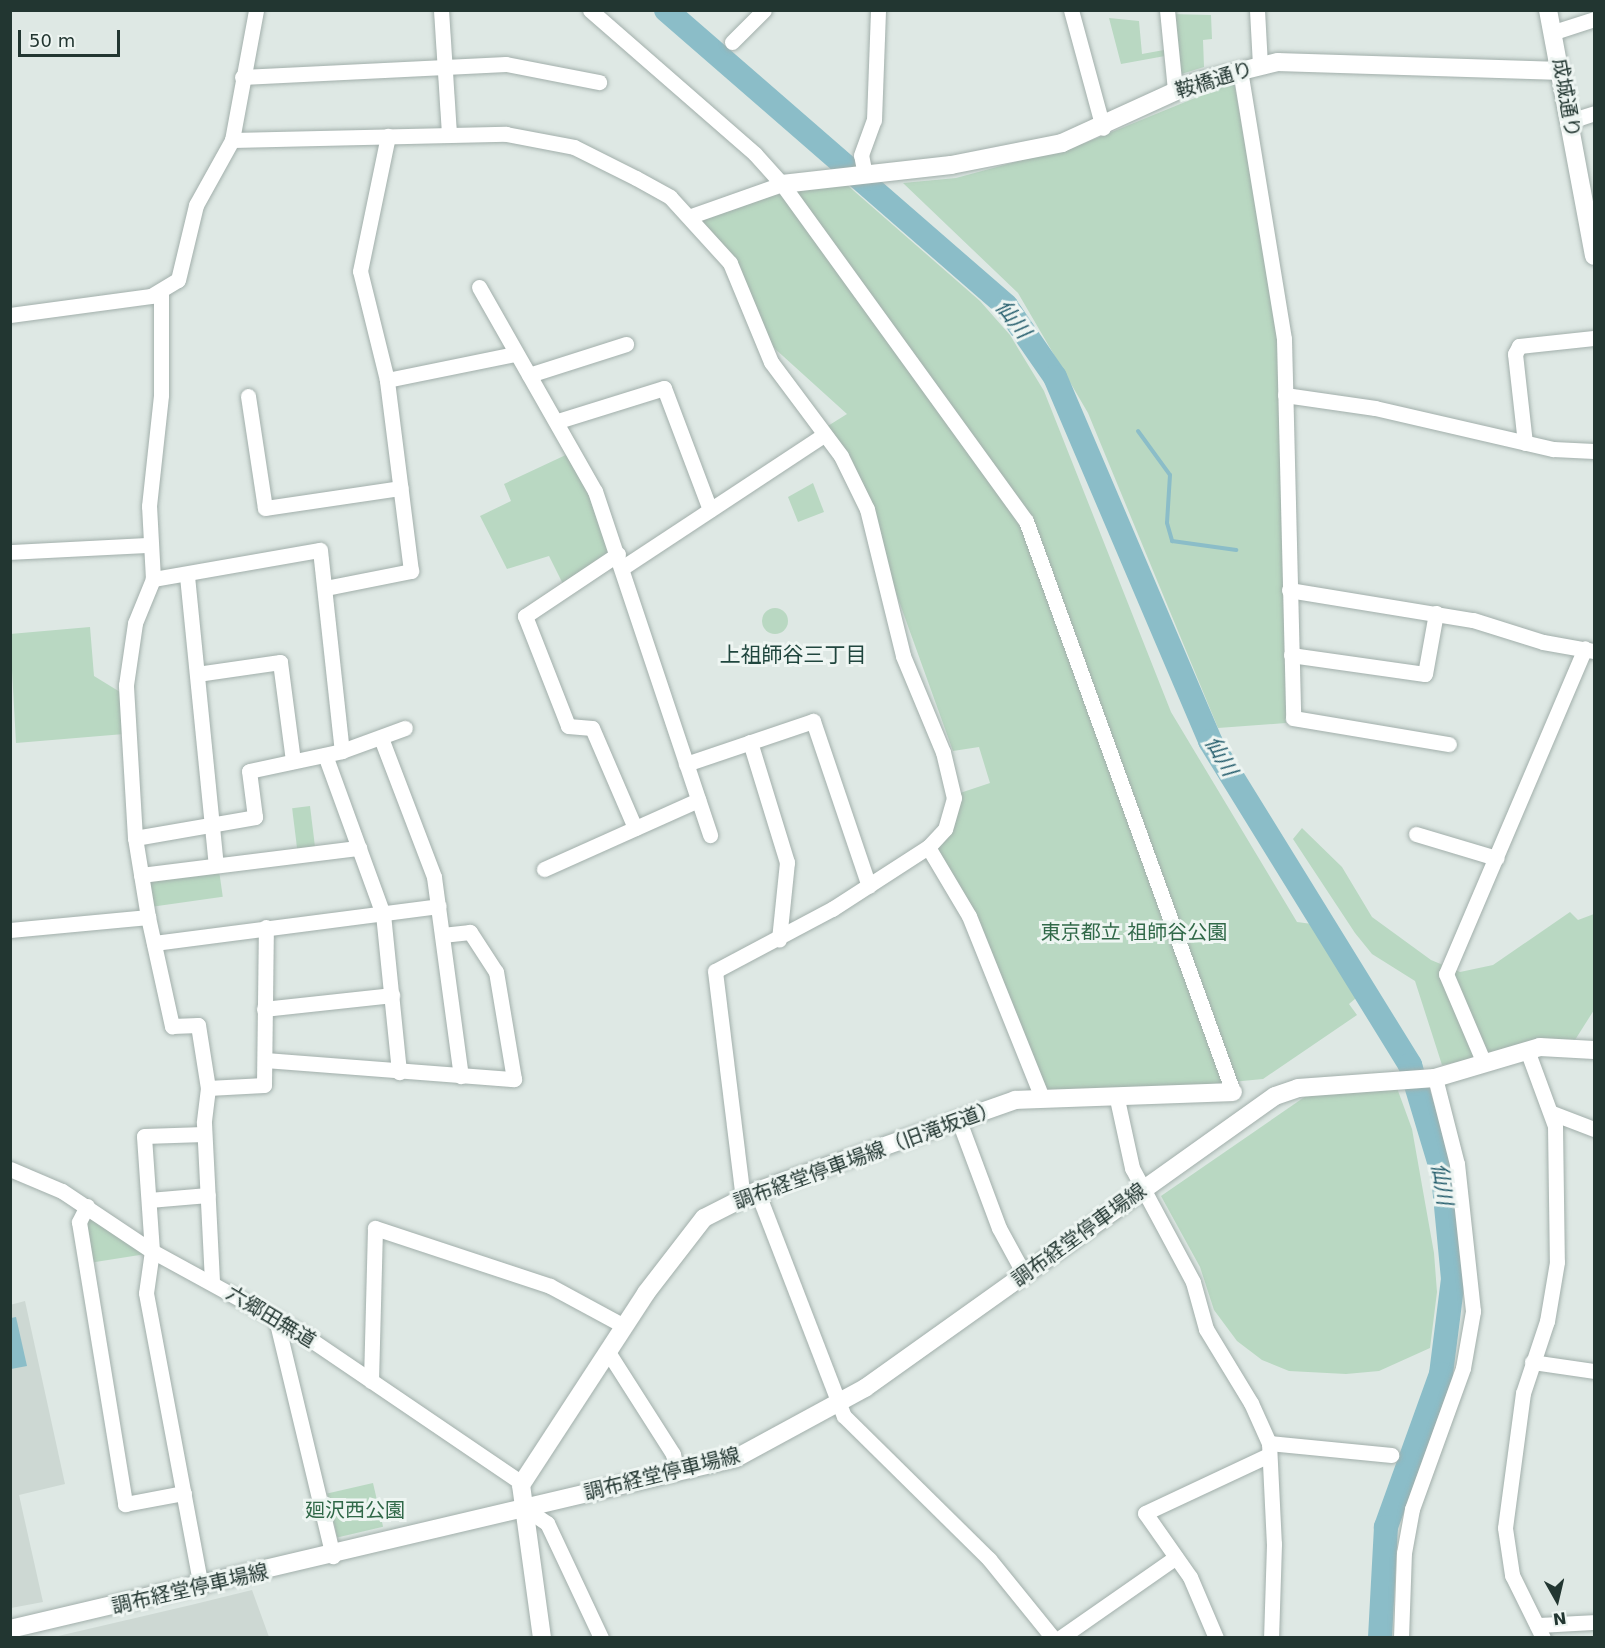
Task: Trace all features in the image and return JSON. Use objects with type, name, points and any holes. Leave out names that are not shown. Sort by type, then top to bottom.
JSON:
[{"type":"main road","name":"成城通り","points":[[1548,10],[1554,32],[1594,256]]},
{"type":"main road","name":"鞍橋通り","points":[[782,184],[830,180],[984,159],[1103,128],[1175,90],[1260,65],[1314,60],[1561,71]]},
{"type":"main road","points":[[1432,1079],[1527,1050],[1594,1050]]},
{"type":"main road","name":"調布経堂停車場線","points":[[10,1629],[333,1556],[523,1507],[677,1473],[744,1454],[838,1405],[1287,1091],[1397,1080],[1432,1079]]},
{"type":"main road","name":"調布経堂停車場線（旧滝坂道）","points":[[522,1482],[624,1326],[695,1226],[750,1194],[1015,1100],[1117,1099],[1233,1092]]},
{"type":"main road","points":[[522,1482],[523,1507],[542,1638]]},
{"type":"street","points":[[10,315],[161,292],[178,280],[200,196],[232,140],[256,11],[263,10]]},
{"type":"street","points":[[441,10],[449,133]]},
{"type":"street","points":[[590,10],[755,154],[782,184],[1026,521],[1233,1092]]},
{"type":"street","points":[[732,42],[764,10]]},
{"type":"street","points":[[1071,10],[1103,128]]},
{"type":"street","points":[[1167,10],[1175,90]]},
{"type":"street","points":[[1257,10],[1260,65]]},
{"type":"street","points":[[861,154],[874,120],[876,54],[874,13]]},
{"type":"street","points":[[1554,32],[1594,19]]},
{"type":"street","points":[[242,77],[506,64],[599,82]]},
{"type":"street","points":[[1240,70],[1284,339],[1293,718],[1449,744]]},
{"type":"street","points":[[1570,121],[1594,113]]},
{"type":"street","points":[[232,140],[449,133],[517,135],[574,147],[670,197],[691,216],[730,263],[771,362],[822,436],[841,456],[867,509],[903,656],[952,781],[954,798],[945,829],[928,847],[869,886],[779,940],[715,971],[750,1194],[838,1405],[854,1427],[989,1559],[1053,1638]]},
{"type":"street","points":[[326,588],[411,571],[387,380],[360,271],[388,136]]},
{"type":"street","points":[[861,154],[877,174]]},
{"type":"street","points":[[861,154],[877,174]]},
{"type":"street","points":[[691,216],[782,184]]},
{"type":"street","points":[[479,286],[515,354],[558,421],[595,491],[710,835]]},
{"type":"street","points":[[161,292],[161,395],[149,545],[153,579],[135,623],[126,685],[135,838],[148,916],[172,1026],[198,1025],[208,1088],[204,1134],[212,1282]]},
{"type":"street","points":[[1525,443],[1515,354],[1519,346],[1594,338]]},
{"type":"street","points":[[530,375],[626,344]]},
{"type":"street","points":[[387,380],[515,354]]},
{"type":"street","points":[[558,421],[664,388],[710,510]]},
{"type":"street","points":[[1285,395],[1375,408],[1525,443],[1594,451]]},
{"type":"street","points":[[248,396],[265,508],[401,488]]},
{"type":"street","points":[[635,828],[592,728],[568,726],[525,616],[710,510],[822,436]]},
{"type":"street","points":[[10,552],[149,545]]},
{"type":"street","points":[[153,579],[186,576],[320,550],[326,588],[342,751]]},
{"type":"street","points":[[186,576],[216,864]]},
{"type":"street","points":[[1289,590],[1436,613],[1590,650],[1446,974],[1484,1063]]},
{"type":"street","points":[[1291,655],[1425,674],[1436,613]]},
{"type":"street","points":[[197,674],[280,662],[293,761]]},
{"type":"street","points":[[686,764],[813,721],[869,886]]},
{"type":"street","points":[[135,838],[255,817],[249,771],[342,751],[405,728]]},
{"type":"street","points":[[381,738],[434,877],[461,1076]]},
{"type":"street","points":[[750,742],[787,862],[779,940]]},
{"type":"street","points":[[325,755],[383,914],[399,1072]]},
{"type":"street","points":[[544,869],[698,800]]},
{"type":"street","points":[[1416,834],[1496,858]]},
{"type":"street","points":[[928,847],[969,916],[1042,1098]]},
{"type":"street","points":[[141,875],[359,848]]},
{"type":"street","points":[[154,943],[439,906]]},
{"type":"street","points":[[10,930],[148,916]]},
{"type":"street","points":[[208,1088],[264,1085],[266,927]]},
{"type":"street","points":[[265,1060],[514,1080],[496,972],[470,932],[442,935]]},
{"type":"street","points":[[264,1009],[392,995]]},
{"type":"street","points":[[1527,1050],[1552,1113],[1559,1156],[1557,1262],[1547,1321],[1532,1362],[1505,1528],[1512,1575],[1540,1631],[1594,1622]]},
{"type":"street","points":[[1401,1638],[1404,1553],[1412,1509],[1463,1368],[1473,1311],[1458,1164],[1432,1079]]},
{"type":"street","points":[[1117,1099],[1129,1158],[1193,1282],[1206,1329],[1251,1403],[1269,1449],[1271,1638]]},
{"type":"street","points":[[1552,1113],[1594,1129]]},
{"type":"street","points":[[959,1121],[999,1228],[1024,1274]]},
{"type":"street","points":[[201,1587],[146,1293],[153,1251],[144,1136],[204,1134]]},
{"type":"street","name":"六郷田無道","points":[[10,1169],[87,1206],[153,1251],[276,1319],[522,1482]]},
{"type":"street","points":[[149,1200],[208,1196]]},
{"type":"street","points":[[87,1206],[79,1222],[125,1504],[184,1493]]},
{"type":"street","points":[[371,1381],[375,1228],[550,1286],[624,1326]]},
{"type":"street","points":[[276,1319],[333,1556]]},
{"type":"street","points":[[608,1352],[673,1454],[677,1473]]},
{"type":"street","points":[[1532,1362],[1594,1371]]},
{"type":"street","points":[[1215,1638],[1176,1557],[1145,1513],[1269,1449],[1391,1455]]},
{"type":"street","points":[[523,1507],[547,1523],[601,1638]]},
{"type":"street","points":[[1060,1638],[1176,1557]]},
{"type":"shaded area","points":[[25,1301],[65,1484],[19,1495],[43,1602],[11,1608],[10,1305]]},
{"type":"shaded area","points":[[252,1590],[269,1637],[54,1637],[191,1605]]},
{"type":"green space","points":[[1169,14],[1211,15],[1212,39],[1203,40],[1204,67],[1175,76]]},
{"type":"green space","points":[[1109,18],[1139,21],[1142,54],[1164,50],[1165,56],[1121,64]]},
{"type":"green space","points":[[1234,82],[1279,337],[1286,723],[1218,728],[1088,413],[1018,293],[903,183],[956,178],[1085,143]]},
{"type":"green space","name":"東京都立 祖師谷公園","points":[[846,184],[980,301],[1010,335],[1044,391],[1171,712],[1297,922],[1312,924],[1362,993],[1349,1004],[1357,1015],[1263,1079],[1137,1091],[1049,1093],[1042,1086],[934,851],[957,794],[990,783],[979,747],[953,751],[882,554],[871,499],[823,429],[847,414],[773,347],[700,221],[761,197]]},
{"type":"green space","points":[[570,453],[593,493],[612,554],[564,586],[549,556],[507,569],[480,516],[511,501],[504,484]]},
{"type":"green space","points":[[813,483],[824,512],[798,522],[788,497]]},
{"type":"green space","points":[[775,608],[784,612],[788,621],[784,630],[775,634],[766,630],[762,621],[766,612]]},
{"type":"green space","points":[[90,627],[94,676],[120,692],[124,734],[16,743],[10,634]]},
{"type":"green space","points":[[310,806],[316,852],[298,854],[292,808]]},
{"type":"green space","points":[[1302,828],[1342,867],[1372,917],[1431,960],[1460,972],[1493,965],[1570,912],[1578,920],[1594,914],[1594,1010],[1575,1040],[1442,1065],[1415,981],[1372,954],[1355,933],[1293,839]]},
{"type":"green space","points":[[219,870],[223,897],[150,907],[147,880]]},
{"type":"green space","points":[[1397,1088],[1412,1129],[1434,1253],[1437,1292],[1430,1348],[1379,1371],[1346,1374],[1289,1371],[1262,1360],[1237,1341],[1214,1310],[1200,1267],[1161,1196],[1306,1096]]},
{"type":"green space","points":[[88,1213],[146,1254],[89,1263],[82,1223]]},
{"type":"green space","name":"廻沢西公園","points":[[373,1483],[383,1527],[337,1537],[327,1494]]},
{"type":"water","points":[[16,1317],[27,1366],[11,1369],[11,1318]]},
{"type":"waterway","name":"仙川","points":[[666,10],[1006,306],[1055,377],[1210,741],[1410,1065],[1443,1175],[1453,1279],[1441,1374],[1386,1527],[1380,1638]]},
{"type":"waterway","points":[[1138,431],[1170,475],[1167,523],[1172,541],[1236,550]]},
{"type":"district","name":"上祖師谷三丁目","points":[[793,655]]}]
